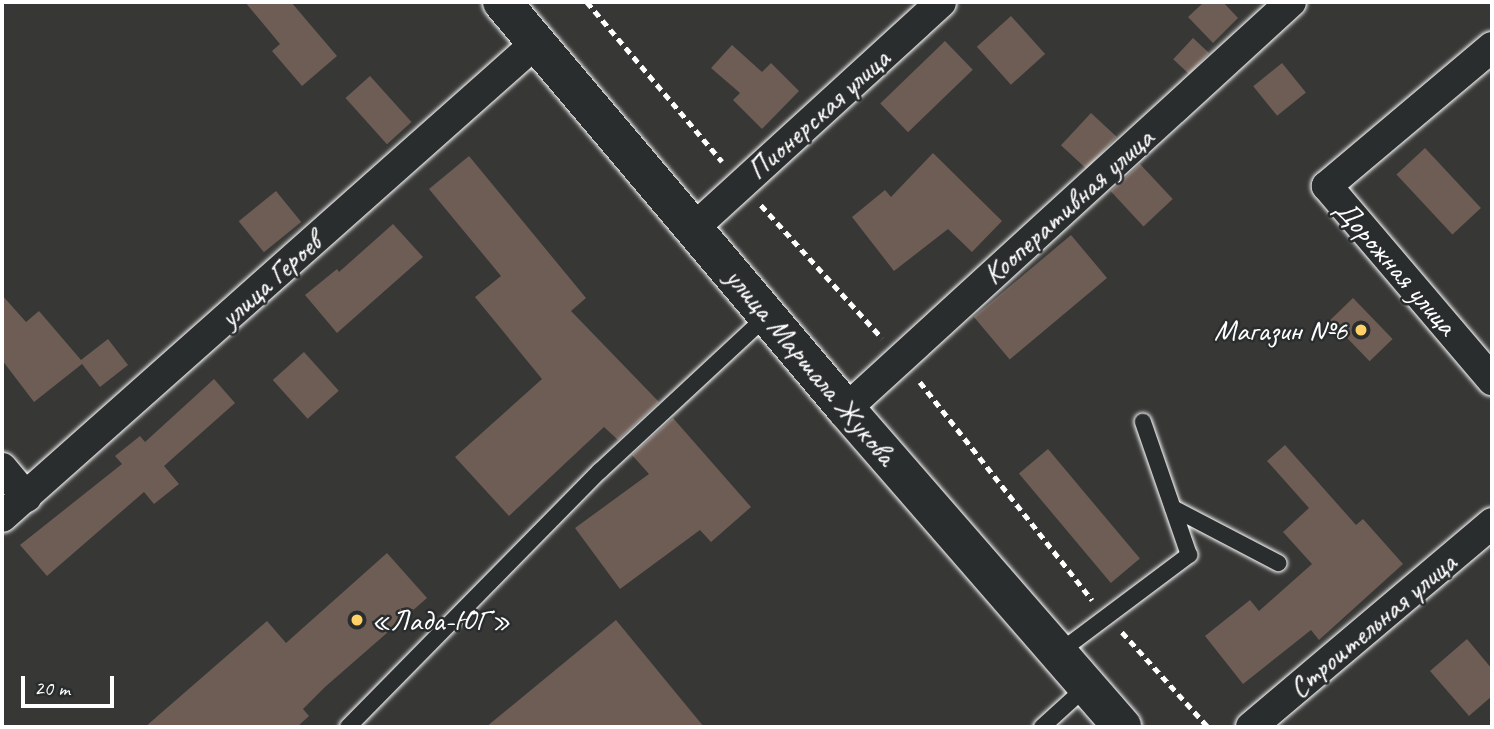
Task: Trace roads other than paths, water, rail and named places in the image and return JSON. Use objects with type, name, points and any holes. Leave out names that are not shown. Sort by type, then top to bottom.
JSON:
[{"type":"main road","name":"улица Маршала Жукова","points":[[502,2],[695,226],[846,409],[1122,727]]},
{"type":"street","name":"Пионерская улица","points":[[695,226],[941,2]]},
{"type":"street","name":"Кооперативная улица","points":[[846,409],[1291,2]]},
{"type":"street","name":"улица Героев","points":[[2,517],[537,42]]},
{"type":"street","name":"Дорожная улица","points":[[1492,47],[1327,186],[1492,380]]},
{"type":"street","points":[[2,468],[26,496]]},
{"type":"street","name":"Строительная улица","points":[[1251,727],[1492,523]]},
{"type":"lane","points":[[348,727],[600,471],[768,315]]},
{"type":"lane","points":[[1058,653],[1189,555],[1143,422]]},
{"type":"lane","points":[[1173,508],[1278,563]]},
{"type":"lane","points":[[1042,727],[1087,687]]},
{"type":"place","name":"Магазин №6","points":[[1361,330]]},
{"type":"place","name":"«Лада-ЮГ»","points":[[357,620]]}]
